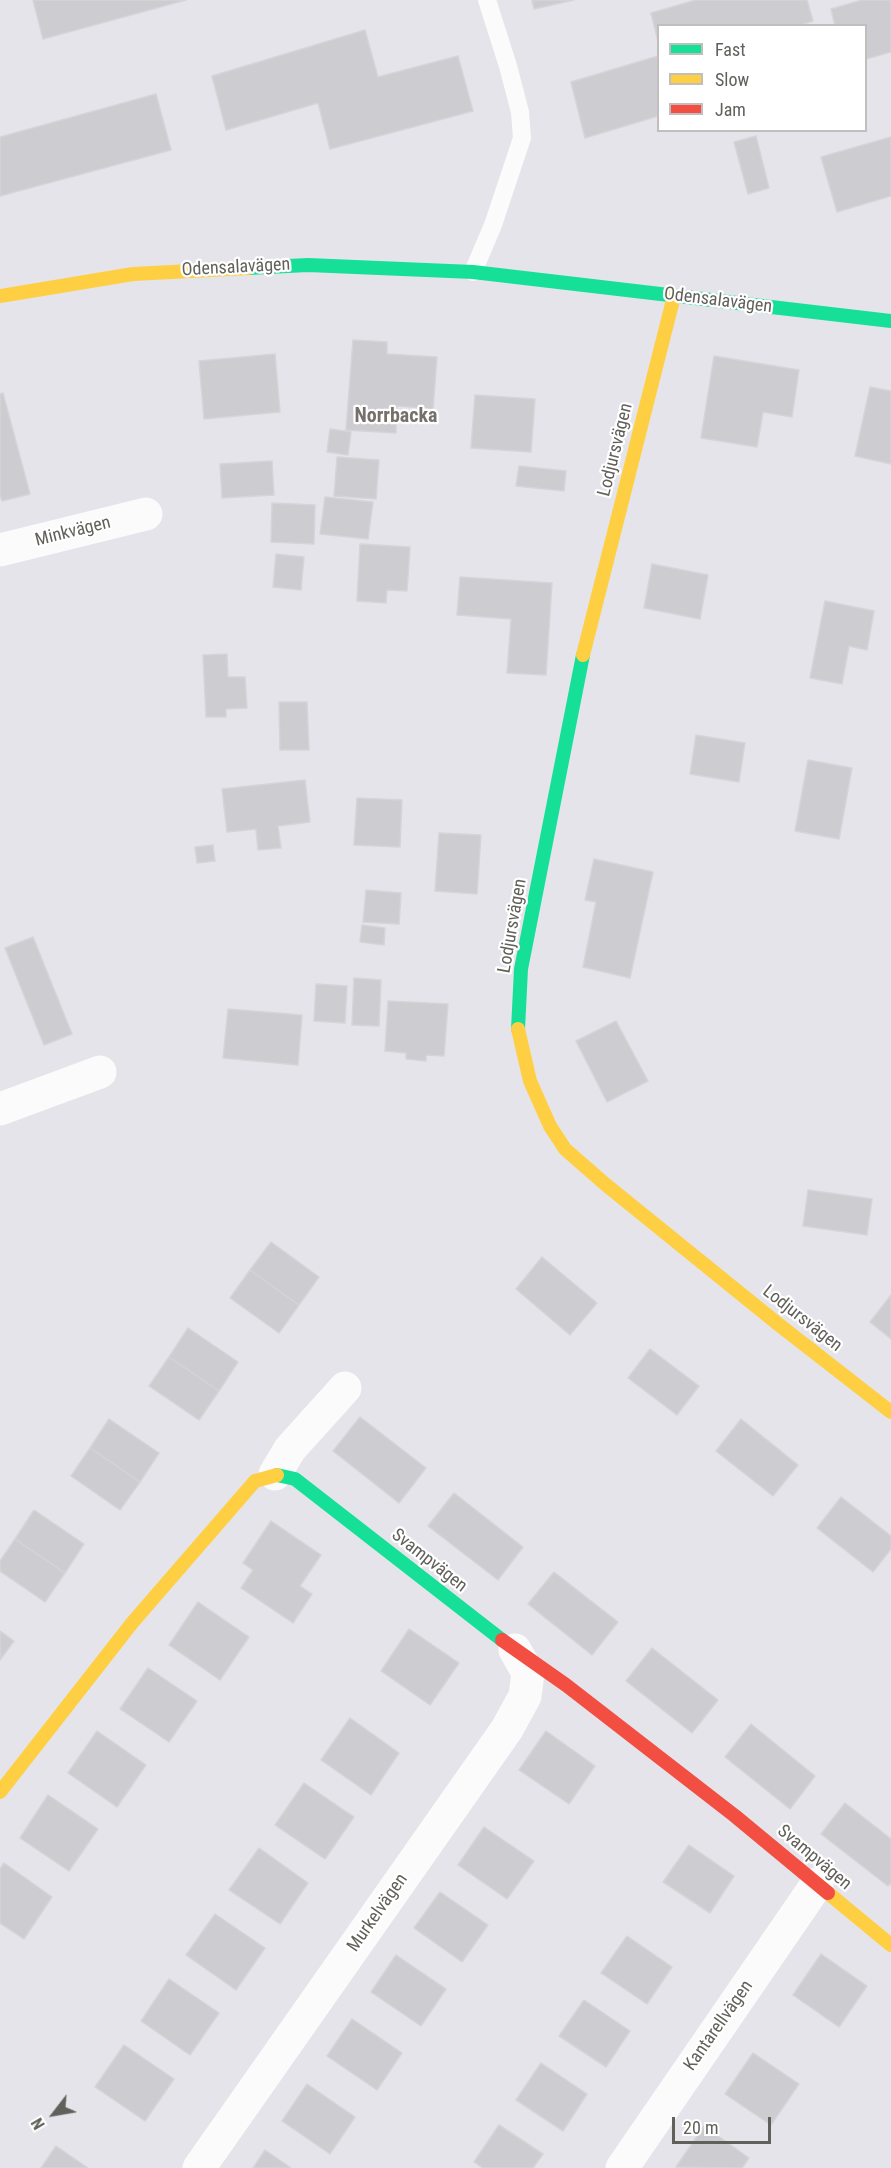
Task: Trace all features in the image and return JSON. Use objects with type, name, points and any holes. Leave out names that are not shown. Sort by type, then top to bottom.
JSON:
[{"type":"street","name":"Odensalavägen","points":[[0,296],[61,284],[133,274],[308,265],[473,272],[891,321]]},
{"type":"street","name":"Lodjursvägen","points":[[674,296],[583,653],[521,969],[518,1028],[530,1081],[549,1126],[565,1149],[604,1184],[891,1412]]},
{"type":"street","name":"Minkvägen","points":[[0,550],[146,514]]},
{"type":"street","points":[[0,1109],[100,1072]]},
{"type":"street","points":[[0,1792],[147,1605],[255,1481],[275,1474],[290,1449],[345,1388]]},
{"type":"street","name":"Svampvägen","points":[[275,1474],[295,1479],[515,1650],[566,1685],[707,1794],[891,1945]]},
{"type":"street","name":"Murkelvägen","points":[[199,2168],[507,1729],[525,1696],[528,1673],[515,1650]]},
{"type":"street","name":"Kantarellvägen","points":[[622,2168],[817,1884]]},
{"type":"lane","points":[[473,272],[493,225],[522,138],[517,101],[487,0]]},
{"type":"building","points":[[33,0],[186,0],[43,39]]},
{"type":"building","points":[[532,0],[574,0],[534,9]]},
{"type":"building","points":[[696,0],[807,0],[813,21],[804,24],[657,24],[657,37],[651,13]]},
{"type":"building","points":[[862,0],[891,0],[891,52],[867,59],[867,24],[835,24],[831,9]]},
{"type":"building","points":[[365,30],[378,77],[458,56],[473,111],[330,149],[318,103],[226,130],[212,76]]},
{"type":"building","points":[[657,56],[657,116],[585,138],[571,82]]},
{"type":"building","points":[[156,94],[171,150],[0,196],[0,137]]},
{"type":"building","points":[[756,136],[769,188],[748,194],[734,142]]},
{"type":"building","points":[[891,137],[891,196],[837,212],[821,157]]},
{"type":"building","points":[[353,340],[387,342],[387,354],[437,357],[433,409],[397,406],[396,433],[346,430]]},
{"type":"building","points":[[275,354],[280,412],[204,419],[199,361]]},
{"type":"building","points":[[714,356],[799,370],[792,417],[763,412],[757,447],[701,438]]},
{"type":"building","points":[[870,387],[891,391],[891,464],[855,456]]},
{"type":"building","points":[[3,393],[30,494],[2,501],[0,495],[0,394]]},
{"type":"building","points":[[475,395],[535,399],[531,452],[471,448]]},
{"type":"building","points":[[330,429],[351,432],[348,455],[327,452]]},
{"type":"building","points":[[337,457],[379,460],[376,499],[334,496]]},
{"type":"building","points":[[272,461],[274,495],[222,498],[220,464]]},
{"type":"building","points":[[519,466],[566,471],[564,491],[516,486]]},
{"type":"building","points":[[325,497],[373,502],[368,539],[320,534]]},
{"type":"building","points":[[272,503],[315,505],[314,544],[271,542]]},
{"type":"building","points":[[360,544],[410,547],[407,591],[387,590],[386,603],[357,601]]},
{"type":"building","points":[[276,554],[304,557],[301,590],[273,587]]},
{"type":"building","points":[[652,564],[708,575],[700,619],[644,608]]},
{"type":"building","points":[[460,577],[552,583],[546,675],[507,673],[511,619],[457,615]]},
{"type":"building","points":[[825,601],[874,611],[867,650],[849,646],[842,684],[810,678]]},
{"type":"building","points":[[227,654],[228,677],[245,677],[247,708],[226,709],[226,717],[206,717],[203,655]]},
{"type":"building","points":[[279,702],[307,702],[309,750],[280,750]]},
{"type":"building","points":[[696,735],[745,743],[739,782],[690,774]]},
{"type":"building","points":[[808,760],[852,768],[839,839],[795,831]]},
{"type":"building","points":[[305,780],[310,822],[278,826],[281,848],[258,850],[256,829],[227,832],[222,789]]},
{"type":"building","points":[[357,798],[402,800],[400,847],[354,845]]},
{"type":"building","points":[[439,833],[481,835],[477,894],[435,891]]},
{"type":"building","points":[[213,845],[215,861],[197,863],[195,847]]},
{"type":"building","points":[[594,859],[653,872],[630,978],[583,967],[596,902],[585,900]]},
{"type":"building","points":[[366,890],[401,893],[399,924],[363,922]]},
{"type":"building","points":[[362,925],[385,928],[384,945],[360,942]]},
{"type":"building","points":[[33,937],[72,1034],[44,1045],[5,948]]},
{"type":"building","points":[[354,978],[381,980],[379,1026],[352,1025]]},
{"type":"building","points":[[316,984],[347,986],[345,1023],[314,1021]]},
{"type":"building","points":[[388,1001],[448,1004],[444,1056],[426,1055],[426,1061],[406,1059],[406,1053],[385,1051]]},
{"type":"building","points":[[228,1009],[302,1015],[298,1065],[223,1058]]},
{"type":"building","points":[[616,1021],[648,1081],[607,1102],[576,1041]]},
{"type":"building","points":[[808,1190],[872,1199],[867,1235],[803,1226]]},
{"type":"building","points":[[271,1242],[319,1277],[299,1305],[250,1270]]},
{"type":"building","points":[[542,1257],[597,1303],[570,1335],[516,1289]]},
{"type":"building","points":[[250,1270],[299,1305],[279,1333],[230,1298]]},
{"type":"building","points":[[891,1295],[891,1339],[870,1322]]},
{"type":"building","points":[[188,1328],[238,1362],[219,1391],[169,1357]]},
{"type":"building","points":[[650,1349],[699,1386],[677,1415],[628,1378]]},
{"type":"building","points":[[169,1357],[219,1391],[199,1420],[149,1386]]},
{"type":"building","points":[[360,1417],[426,1468],[399,1503],[333,1451]]},
{"type":"building","points":[[109,1419],[159,1453],[140,1482],[90,1448]]},
{"type":"building","points":[[741,1419],[798,1465],[773,1496],[716,1451]]},
{"type":"building","points":[[90,1448],[140,1482],[120,1510],[71,1476]]},
{"type":"building","points":[[454,1493],[523,1547],[498,1580],[428,1526]]},
{"type":"building","points":[[841,1497],[891,1536],[891,1549],[873,1572],[817,1528]]},
{"type":"building","points":[[34,1510],[84,1544],[65,1573],[15,1539]]},
{"type":"building","points":[[271,1521],[321,1555],[300,1586],[312,1594],[293,1623],[241,1588],[253,1570],[243,1563]]},
{"type":"building","points":[[15,1539],[65,1573],[45,1602],[0,1571],[0,1561]]},
{"type":"building","points":[[554,1572],[618,1622],[592,1655],[528,1604]]},
{"type":"building","points":[[198,1602],[249,1637],[220,1680],[169,1645]]},
{"type":"building","points":[[409,1629],[459,1663],[430,1705],[381,1671]]},
{"type":"building","points":[[0,1631],[14,1641],[0,1660]]},
{"type":"building","points":[[652,1648],[718,1700],[692,1733],[626,1681]]},
{"type":"building","points":[[148,1668],[197,1701],[169,1742],[120,1709]]},
{"type":"building","points":[[350,1718],[399,1753],[371,1795],[321,1760]]},
{"type":"building","points":[[751,1724],[815,1776],[790,1809],[725,1757]]},
{"type":"building","points":[[97,1731],[146,1765],[117,1807],[68,1773]]},
{"type":"building","points":[[546,1731],[595,1766],[569,1804],[519,1770]]},
{"type":"building","points":[[304,1783],[354,1817],[325,1859],[275,1825]]},
{"type":"building","points":[[48,1795],[98,1829],[69,1871],[20,1838]]},
{"type":"building","points":[[845,1803],[891,1839],[891,1883],[888,1886],[821,1834]]},
{"type":"building","points":[[484,1827],[534,1861],[507,1899],[458,1865]]},
{"type":"building","points":[[689,1845],[734,1876],[710,1913],[663,1882]]},
{"type":"building","points":[[259,1848],[308,1883],[280,1924],[229,1890]]},
{"type":"building","points":[[4,1863],[52,1897],[24,1939],[0,1923],[0,1869]]},
{"type":"building","points":[[440,1892],[488,1925],[462,1962],[414,1928]]},
{"type":"building","points":[[215,1914],[265,1948],[236,1990],[186,1955]]},
{"type":"building","points":[[627,1936],[672,1967],[647,2004],[601,1973]]},
{"type":"building","points":[[821,1954],[867,1986],[839,2027],[793,1995]]},
{"type":"building","points":[[396,1955],[446,1989],[421,2026],[371,1992]]},
{"type":"building","points":[[169,1979],[219,2013],[190,2055],[141,2021]]},
{"type":"building","points":[[584,2000],[630,2031],[606,2067],[559,2036]]},
{"type":"building","points":[[352,2019],[402,2053],[377,2090],[327,2056]]},
{"type":"building","points":[[124,2045],[174,2079],[145,2121],[95,2087]]},
{"type":"building","points":[[753,2053],[799,2084],[771,2125],[725,2094]]},
{"type":"building","points":[[541,2063],[587,2094],[563,2131],[516,2100]]},
{"type":"building","points":[[307,2084],[355,2117],[330,2154],[282,2121]]},
{"type":"building","points":[[499,2125],[543,2154],[533,2168],[483,2168],[474,2162]]},
{"type":"building","points":[[704,2126],[749,2158],[742,2168],[676,2167]]},
{"type":"building","points":[[56,2146],[88,2168],[41,2168]]},
{"type":"building","points":[[265,2150],[291,2168],[253,2168]]},
{"type":"traffic: fast","points":[[248,268],[308,265],[473,272],[891,321]]},
{"type":"traffic: fast","points":[[518,1029],[521,969],[583,655]]},
{"type":"traffic: fast","points":[[277,1475],[295,1479],[502,1640]]},
{"type":"traffic: slow","points":[[0,296],[133,274],[248,268]]},
{"type":"traffic: slow","points":[[583,655],[674,296]]},
{"type":"traffic: slow","points":[[518,1029],[530,1081],[550,1126],[565,1149],[778,1324],[891,1412]]},
{"type":"traffic: slow","points":[[0,1792],[132,1623],[255,1481],[277,1475]]},
{"type":"traffic: slow","points":[[828,1893],[891,1945]]},
{"type":"traffic: jam","points":[[502,1640],[566,1685],[735,1816],[828,1893]]},
{"type":"district","name":"Norrbacka","points":[[396,417]]}]
